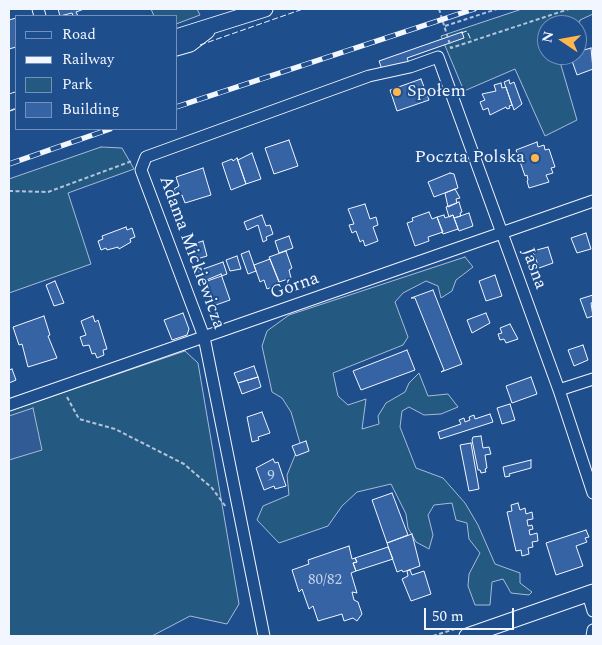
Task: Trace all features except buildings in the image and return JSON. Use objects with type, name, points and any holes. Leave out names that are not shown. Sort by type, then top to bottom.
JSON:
[{"type":"main road","points":[[178,36],[264,9]]},
{"type":"main road","points":[[178,47],[194,41],[212,27]]},
{"type":"main road","points":[[467,636],[591,593]]},
{"type":"street","name":"Adama Mickiewicza","points":[[264,636],[204,337],[141,170],[146,157],[370,76],[410,67],[438,57]]},
{"type":"street","name":"Jasna","points":[[438,57],[559,390],[593,493]]},
{"type":"street","name":"Górna","points":[[9,405],[593,201]]},
{"type":"street","points":[[559,390],[593,379]]},
{"type":"street","points":[[591,593],[593,611]]},
{"type":"street","points":[[592,636],[593,630]]},
{"type":"path","points":[[439,9],[451,48],[456,48],[569,9]]},
{"type":"path","points":[[444,26],[497,9]]},
{"type":"path","points":[[9,191],[48,192],[146,157]]},
{"type":"path","points":[[61,387],[79,419],[115,429],[184,464],[212,488],[227,508]]},
{"type":"green space","points":[[151,9],[197,9],[200,15],[178,23],[178,15],[154,15]]},
{"type":"green space","points":[[522,9],[593,9],[593,14],[587,17],[587,15],[537,15],[537,65],[561,65],[577,120],[545,136],[515,69],[464,91],[441,36]]},
{"type":"green space","points":[[101,147],[122,148],[134,169],[68,193],[91,264],[9,293],[9,179]]},
{"type":"green space","points":[[465,257],[473,267],[456,280],[452,291],[441,298],[438,286],[426,281],[403,293],[395,302],[408,337],[403,345],[333,373],[338,396],[348,405],[366,399],[362,429],[379,424],[378,416],[386,403],[405,392],[409,383],[419,373],[428,396],[448,394],[458,407],[441,414],[424,415],[409,407],[402,411],[400,427],[416,468],[443,478],[465,503],[478,525],[495,564],[520,573],[520,583],[532,592],[529,595],[511,593],[503,579],[492,582],[490,605],[475,605],[468,586],[469,574],[480,553],[469,539],[467,523],[456,520],[452,503],[434,505],[428,515],[433,535],[429,549],[416,542],[408,528],[406,514],[391,484],[357,492],[342,506],[328,526],[279,543],[257,520],[263,506],[289,495],[287,475],[300,443],[291,412],[282,398],[272,392],[262,346],[267,331],[289,315]]},
{"type":"green space","points":[[185,351],[198,363],[239,604],[227,624],[190,616],[152,636],[9,636],[9,411]]},
{"type":"shaded area","points":[[33,408],[42,450],[9,460],[9,416]]},
{"type":"railway","points":[[178,106],[474,9]]},
{"type":"railway","points":[[9,164],[107,130]]},
{"type":"fence","points":[[200,45],[303,9]]},
{"type":"fence","points":[[461,33],[467,31],[471,40]]},
{"type":"fence","points":[[9,111],[15,108]]},
{"type":"place","name":"Społem","points":[[397,92]]},
{"type":"place","name":"Poczta Polska","points":[[535,158]]}]
